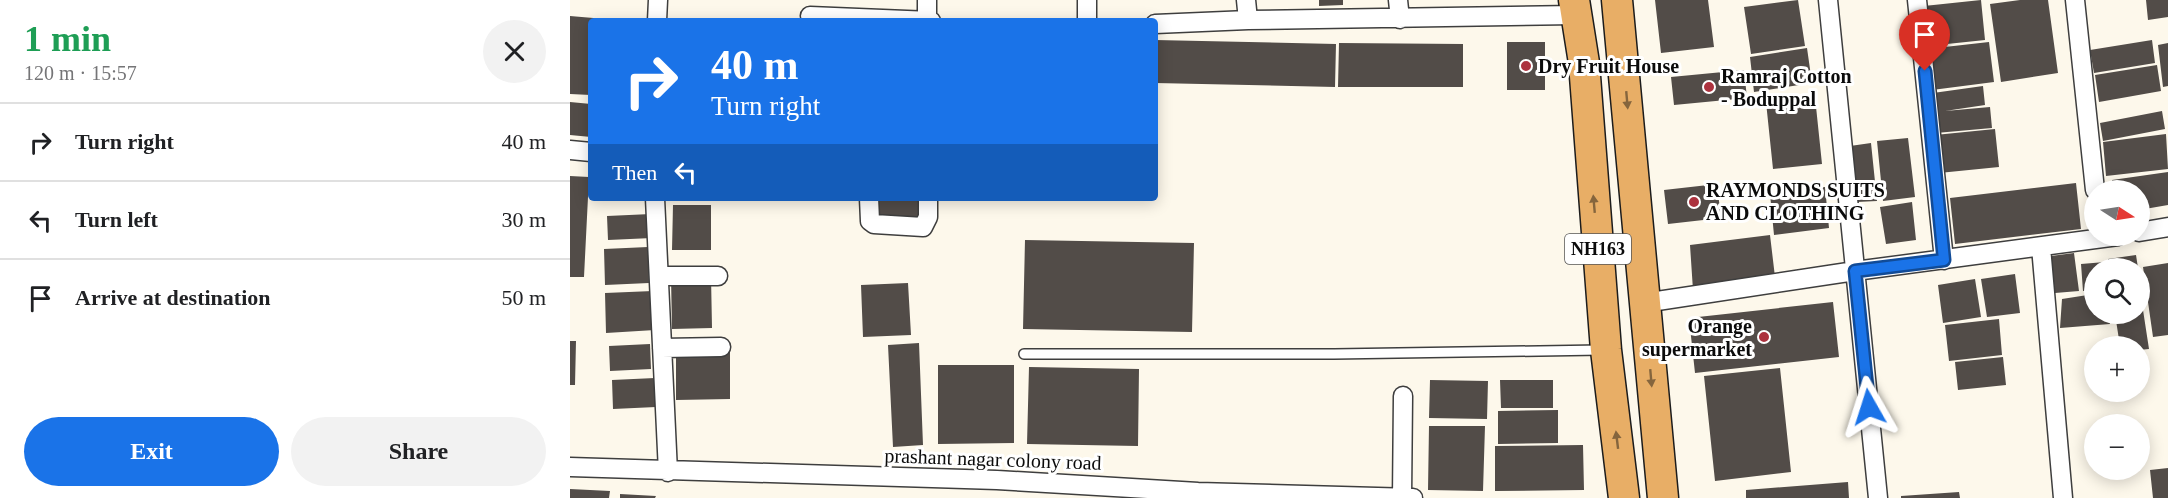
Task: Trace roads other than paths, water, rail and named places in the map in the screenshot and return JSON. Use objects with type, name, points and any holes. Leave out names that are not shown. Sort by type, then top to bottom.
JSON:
[{"type":"highway","name":"NH163","points":[[1617,0],[1662,498]]},
{"type":"highway","name":"NH163","points":[[1574,8],[1584,63],[1606,350],[1624,498]]},
{"type":"street","points":[[657,18],[658,0]]},
{"type":"street","points":[[927,0],[928,18]]},
{"type":"street","points":[[1087,0],[1087,18]]},
{"type":"street","points":[[1246,0],[1248,20]]},
{"type":"street","points":[[1398,0],[1400,19]]},
{"type":"street","points":[[1828,0],[1878,498]]},
{"type":"street","points":[[1917,0],[1944,260]]},
{"type":"street","points":[[2075,0],[2094,180]]},
{"type":"street","points":[[1158,24],[1248,20],[1400,19],[1574,8]]},
{"type":"street","points":[[810,12],[856,18]]},
{"type":"street","points":[[570,150],[588,152]]},
{"type":"street","points":[[656,201],[668,472]]},
{"type":"street","points":[[869,201],[870,221],[874,224],[923,227],[928,218],[928,201]]},
{"type":"street","points":[[2150,230],[2168,227]]},
{"type":"street","points":[[1644,303],[1855,271],[2084,240]]},
{"type":"street","points":[[2041,247],[2063,498]]},
{"type":"street","points":[[659,276],[718,276]]},
{"type":"street","points":[[662,348],[721,347]]},
{"type":"street","points":[[1402,498],[1403,396]]},
{"type":"street","name":"prashant nagar colony road","points":[[570,467],[997,489],[1413,498]]},
{"type":"lane","points":[[1024,354],[1334,354],[1606,350]]},
{"type":"place","name":"Dry Fruit House","points":[[1526,66]]},
{"type":"place","name":"Ramraj Cotton - Boduppal","points":[[1709,87]]},
{"type":"place","name":"RAYMONDS SUITS AND CLOTHING","points":[[1694,202]]},
{"type":"place","name":"Orange supermarket","points":[[1764,337]]}]
